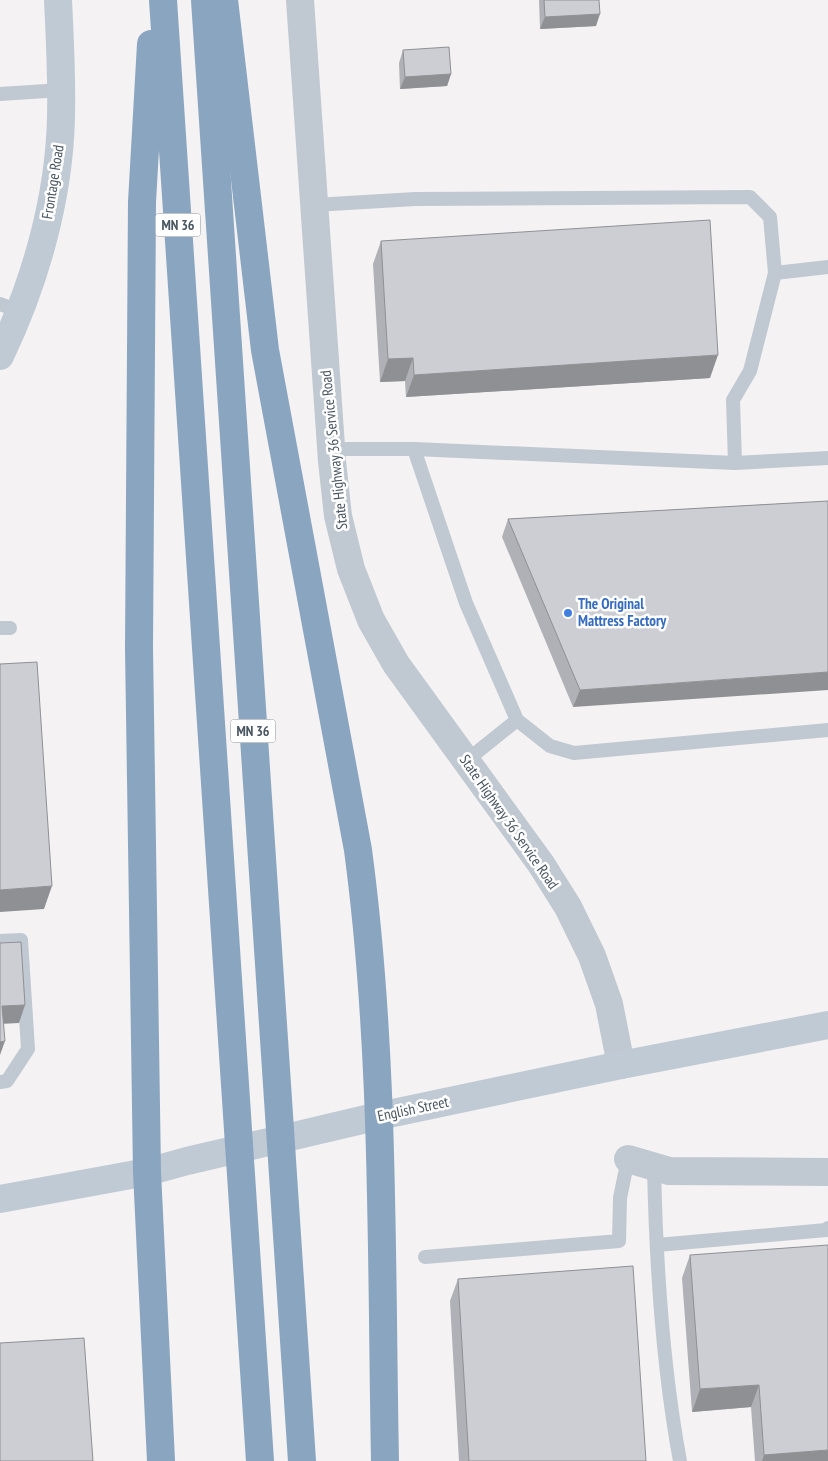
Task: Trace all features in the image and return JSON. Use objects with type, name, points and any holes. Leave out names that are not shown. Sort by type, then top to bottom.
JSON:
[{"type":"highway","points":[[153,0],[142,202],[139,658],[147,1172],[161,1461]]},
{"type":"highway","name":"MN 36","points":[[163,0],[260,1461]]},
{"type":"highway","name":"MN 36","points":[[206,0],[302,1461]]},
{"type":"highway","points":[[224,0],[265,350],[358,850],[366,910],[379,1116],[384,1461]]},
{"type":"street","name":"Frontage Road","points":[[0,356],[10,307],[44,233],[56,171],[61,90],[58,0]]},
{"type":"street","name":"State Highway 36 Service Road","points":[[300,0],[331,449],[338,516],[351,569],[371,620],[396,664],[541,864],[568,907],[592,956],[609,1004],[622,1065]]},
{"type":"street","name":"English Street","points":[[0,1199],[147,1172],[379,1116],[622,1065],[828,1026]]},
{"type":"street","points":[[628,1158],[670,1170],[828,1172]]},
{"type":"lane","points":[[0,94],[61,90]]},
{"type":"lane","points":[[314,205],[415,199],[750,197],[770,218],[775,273],[750,371],[733,400],[736,463]]},
{"type":"lane","points":[[775,273],[828,267]]},
{"type":"lane","points":[[331,449],[414,449],[736,463],[828,458]]},
{"type":"lane","points":[[414,449],[466,603],[517,720],[550,746],[574,752],[828,730]]},
{"type":"lane","points":[[466,761],[517,720]]},
{"type":"lane","points":[[0,941],[21,940],[28,1050],[7,1082],[0,1082]]},
{"type":"lane","points":[[425,1257],[619,1241],[620,1198],[628,1158]]},
{"type":"lane","points":[[654,1166],[657,1245],[669,1400],[680,1461]]},
{"type":"lane","points":[[657,1245],[826,1230],[828,1228]]},
{"type":"building","points":[[544,0],[599,0],[600,14],[545,17]]},
{"type":"building","points":[[449,47],[451,74],[405,77],[403,50]]},
{"type":"building","points":[[710,220],[718,355],[414,375],[413,358],[388,359],[381,241]]},
{"type":"building","points":[[828,501],[828,672],[580,690],[508,519]]},
{"type":"building","points":[[37,662],[52,886],[0,890],[0,664]]},
{"type":"building","points":[[21,942],[25,1005],[2,1006],[5,1041],[0,1042],[0,943]]},
{"type":"building","points":[[828,1245],[828,1450],[764,1455],[759,1385],[700,1389],[690,1255]]},
{"type":"building","points":[[633,1266],[646,1461],[469,1461],[458,1279]]},
{"type":"building","points":[[84,1338],[93,1461],[0,1461],[0,1343]]},
{"type":"place","name":"The Original Mattress Factory","points":[[568,613]]}]
